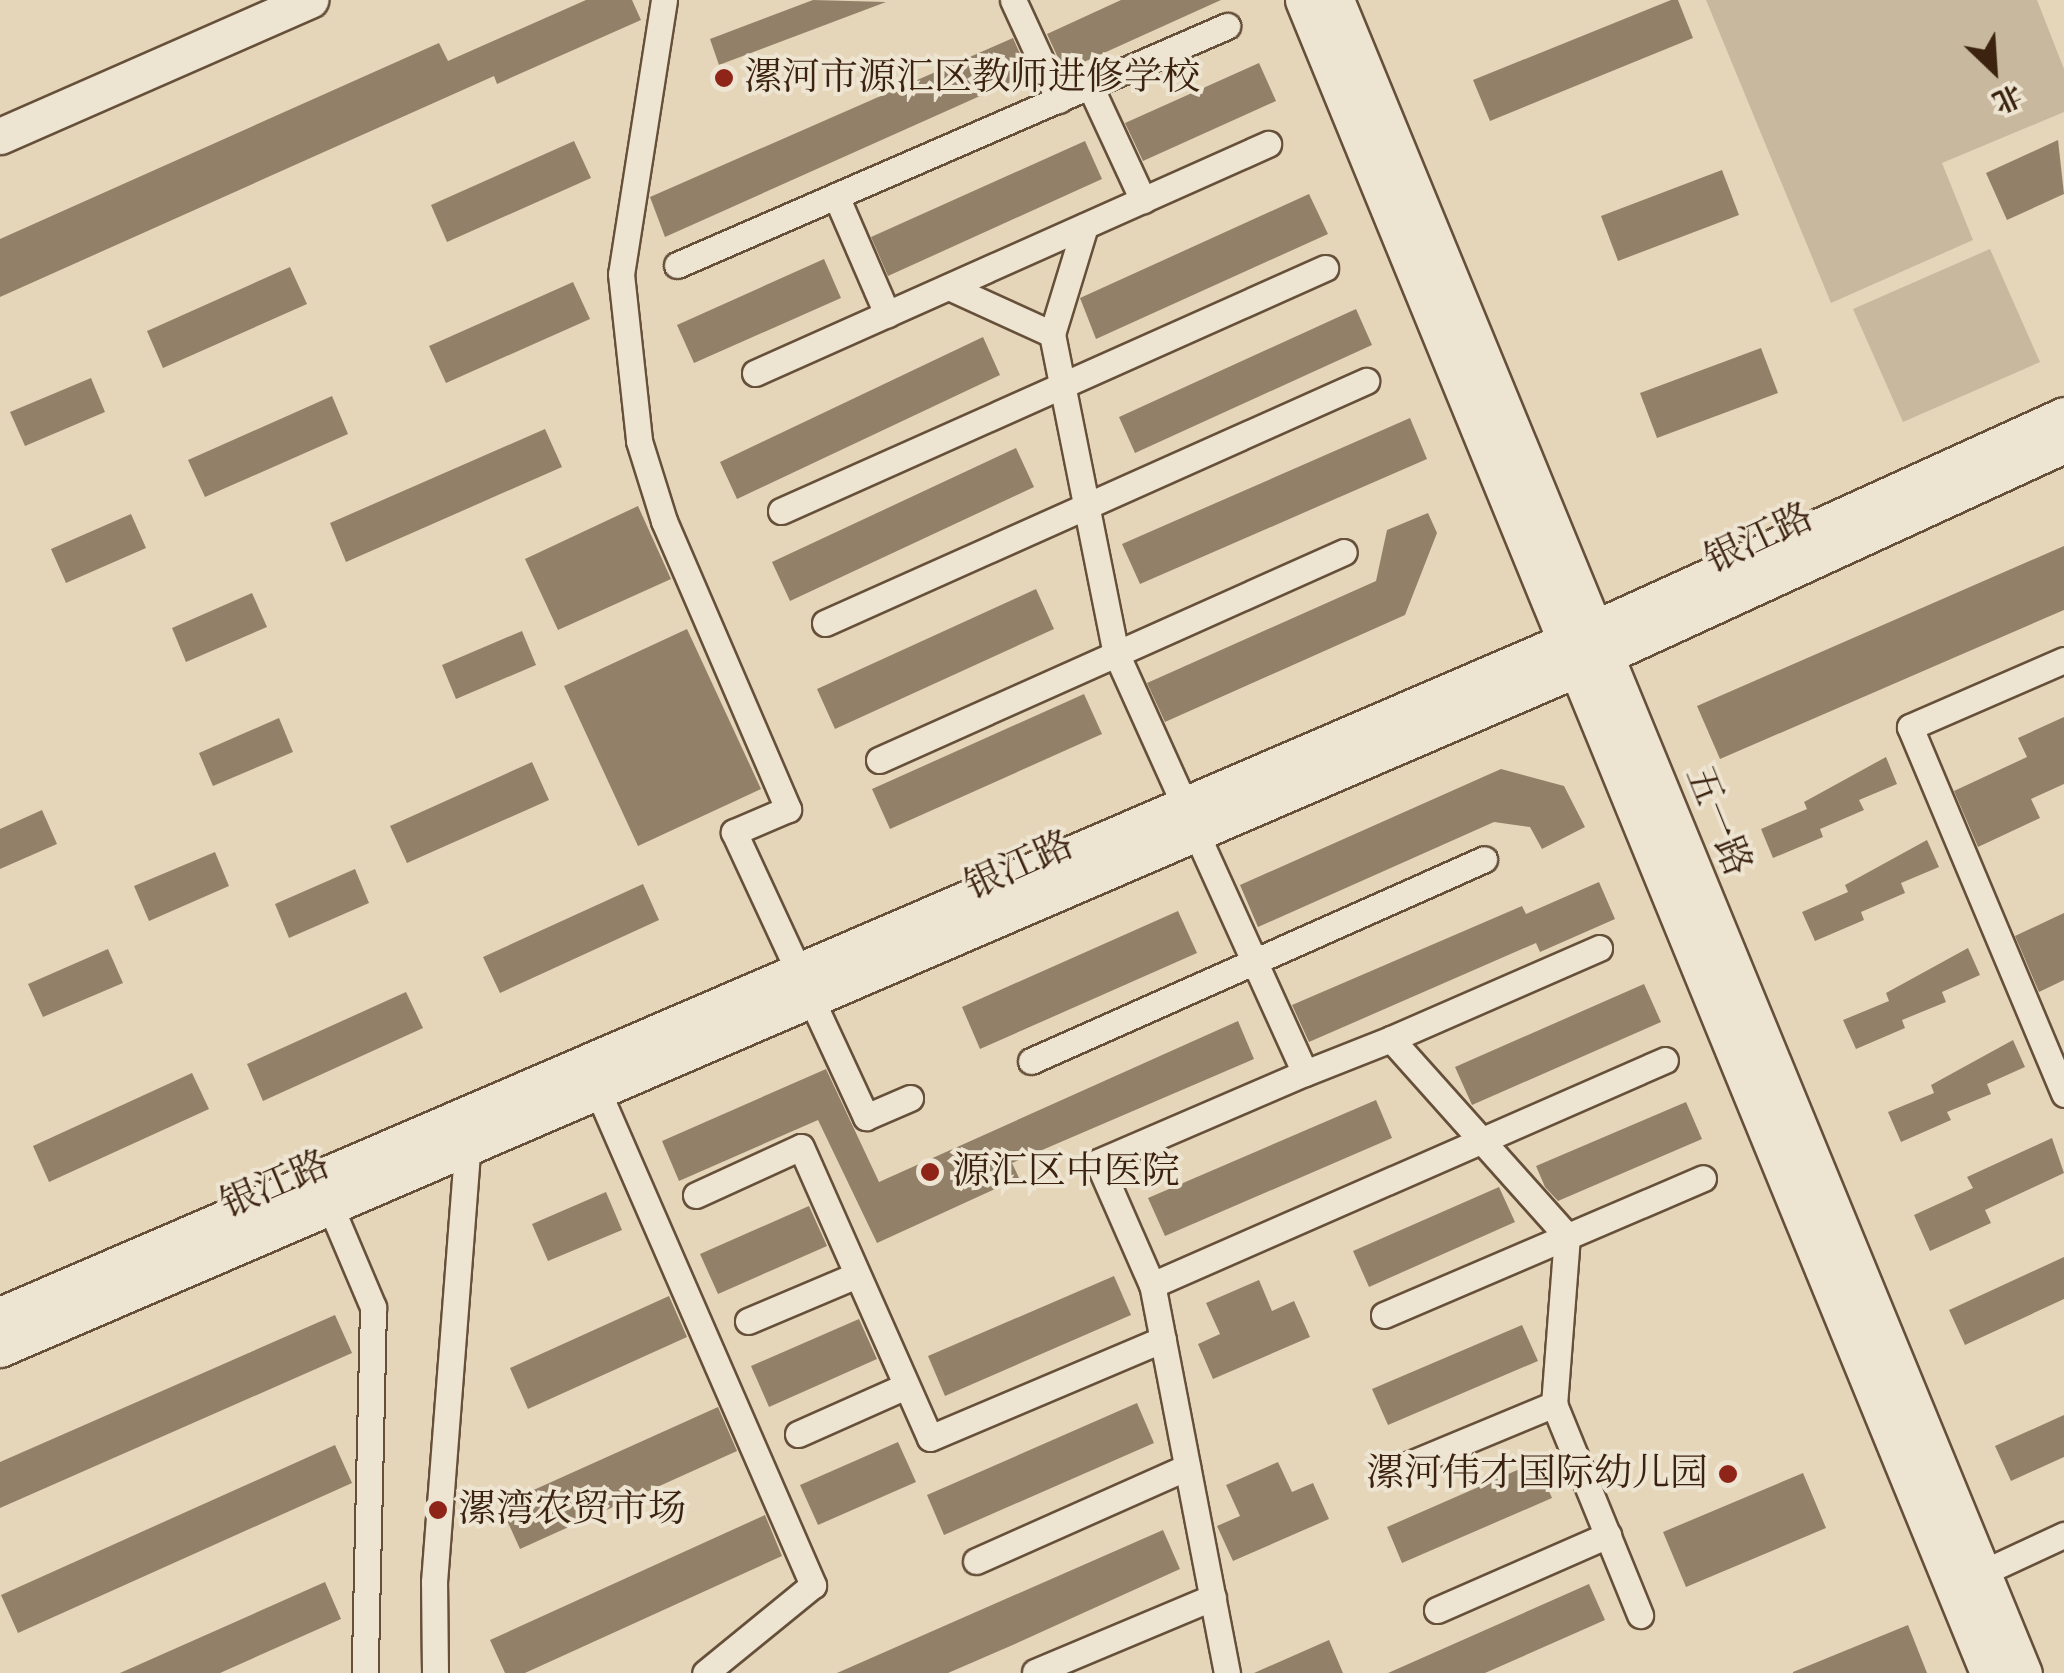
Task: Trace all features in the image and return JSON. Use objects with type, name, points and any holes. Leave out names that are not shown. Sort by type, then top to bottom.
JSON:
[{"type":"street","points":[[0,136],[310,0]]},
{"type":"street","points":[[664,0],[621,274],[640,441],[664,520],[788,809],[734,832],[866,1118],[910,1098]]},
{"type":"street","points":[[1013,0],[1059,100]]},
{"type":"street","name":"五一路","points":[[1303,0],[1584,649],[1967,1579],[2024,1673]]},
{"type":"street","name":"五一路","points":[[1336,0],[1584,649]]},
{"type":"street","points":[[678,265],[1226,26]]},
{"type":"street","points":[[1090,86],[1143,200]]},
{"type":"street","points":[[756,373],[1268,144]]},
{"type":"street","points":[[836,196],[887,314]]},
{"type":"street","points":[[1085,226],[1052,334],[1083,508],[1116,654],[1305,1073]]},
{"type":"street","points":[[781,511],[1325,268]]},
{"type":"street","points":[[948,287],[1052,334]]},
{"type":"street","points":[[825,623],[1366,381]]},
{"type":"street","name":"银江路","points":[[1584,649],[2064,415]]},
{"type":"street","name":"银江路","points":[[0,1348],[325,1194],[2064,445]]},
{"type":"street","points":[[879,760],[1344,552]]},
{"type":"street","points":[[2064,660],[1910,727],[2064,1094]]},
{"type":"street","points":[[1031,1062],[1484,858]]},
{"type":"street","points":[[1228,1673],[1152,1285],[1098,1162],[1599,948]]},
{"type":"street","points":[[1391,1039],[1568,1236],[1554,1404],[1640,1616]]},
{"type":"street","points":[[1152,1285],[1665,1060]]},
{"type":"street","points":[[593,1080],[813,1586],[704,1673]]},
{"type":"street","name":"银江路","points":[[0,1315],[325,1194],[467,1150],[593,1080]]},
{"type":"street","points":[[696,1195],[801,1147],[930,1438],[1163,1339]]},
{"type":"street","points":[[435,1673],[434,1582],[467,1150]]},
{"type":"street","points":[[1384,1315],[1702,1178]]},
{"type":"street","points":[[325,1194],[373,1307],[365,1673]]},
{"type":"street","points":[[748,1322],[857,1274]]},
{"type":"street","points":[[798,1434],[906,1386]]},
{"type":"street","points":[[1402,1467],[1554,1404]]},
{"type":"street","points":[[976,1561],[1188,1467]]},
{"type":"street","points":[[1967,1579],[2064,1534]]},
{"type":"street","points":[[1437,1610],[1608,1535]]},
{"type":"street","name":"五一路","points":[[1967,1579],[1988,1673]]},
{"type":"street","points":[[1035,1672],[1213,1597]]},
{"type":"shaded area","points":[[1706,0],[2037,0],[2064,69],[2064,112],[1942,163],[1973,240],[1831,303]]},
{"type":"shaded area","points":[[1990,249],[2040,362],[1903,422],[1853,309]]},
{"type":"building","points":[[586,0],[632,0],[641,20],[497,84],[494,76],[0,297],[0,239],[439,43],[448,61]]},
{"type":"building","points":[[813,0],[886,2],[719,65],[710,39]]},
{"type":"building","points":[[1121,0],[1221,0],[1064,71],[1047,34]]},
{"type":"building","points":[[1678,0],[1693,38],[1490,121],[1473,80]]},
{"type":"building","points":[[1013,38],[1029,74],[665,237],[650,197]]},
{"type":"building","points":[[1259,63],[1276,101],[1143,161],[1125,123]]},
{"type":"building","points":[[2058,140],[2064,194],[2007,220],[1986,173]]},
{"type":"building","points":[[574,141],[591,178],[447,242],[431,205]]},
{"type":"building","points":[[1085,141],[1102,179],[888,276],[871,237]]},
{"type":"building","points":[[1722,170],[1739,215],[1618,261],[1601,216]]},
{"type":"building","points":[[1309,194],[1328,234],[1096,339],[1080,298]]},
{"type":"building","points":[[824,259],[841,298],[694,363],[677,325]]},
{"type":"building","points":[[290,267],[307,304],[163,368],[147,331]]},
{"type":"building","points":[[573,282],[590,319],[446,383],[429,346]]},
{"type":"building","points":[[1356,309],[1372,345],[1135,453],[1119,417]]},
{"type":"building","points":[[983,337],[1000,375],[737,499],[720,462]]},
{"type":"building","points":[[1761,348],[1778,393],[1657,438],[1640,393]]},
{"type":"building","points":[[91,378],[105,412],[25,446],[10,412]]},
{"type":"building","points":[[332,396],[348,434],[205,497],[188,460]]},
{"type":"building","points":[[1410,418],[1427,459],[1140,584],[1122,544]]},
{"type":"building","points":[[545,429],[562,467],[346,562],[330,523]]},
{"type":"building","points":[[1016,448],[1034,487],[790,601],[772,562]]},
{"type":"building","points":[[638,506],[671,579],[558,630],[525,559]]},
{"type":"building","points":[[1428,513],[1437,533],[1405,615],[1165,722],[1147,683],[1376,581],[1387,530]]},
{"type":"building","points":[[131,514],[146,548],[66,583],[51,549]]},
{"type":"building","points":[[2064,546],[2064,610],[1720,759],[1697,706]]},
{"type":"building","points":[[1036,589],[1054,629],[835,729],[817,689]]},
{"type":"building","points":[[252,593],[267,627],[186,662],[172,628]]},
{"type":"building","points":[[687,629],[761,789],[638,846],[564,686]]},
{"type":"building","points":[[522,631],[536,665],[456,699],[442,665]]},
{"type":"building","points":[[1084,694],[1102,734],[890,829],[872,789]]},
{"type":"building","points":[[2064,717],[2064,784],[2031,799],[2040,818],[1978,847],[1954,791],[2027,757],[2018,738]]},
{"type":"building","points":[[279,718],[293,752],[213,786],[199,753]]},
{"type":"building","points":[[1886,757],[1897,784],[1859,800],[1864,810],[1820,829],[1823,837],[1773,858],[1761,829],[1807,809],[1804,802]]},
{"type":"building","points":[[532,762],[549,800],[407,863],[390,826]]},
{"type":"building","points":[[1501,769],[1564,786],[1585,827],[1542,849],[1530,827],[1494,822],[1258,927],[1240,885]]},
{"type":"building","points":[[42,810],[57,844],[0,869],[0,829]]},
{"type":"building","points":[[1927,840],[1939,867],[1901,883],[1905,893],[1861,912],[1864,920],[1815,941],[1802,912],[1848,892],[1845,885]]},
{"type":"building","points":[[215,852],[229,886],[149,921],[134,886]]},
{"type":"building","points":[[355,869],[369,903],[289,938],[275,904]]},
{"type":"building","points":[[1599,882],[1615,919],[1540,952],[1536,943],[1309,1042],[1292,1005],[1522,906],[1526,914]]},
{"type":"building","points":[[643,884],[659,920],[500,993],[483,957]]},
{"type":"building","points":[[1178,911],[1197,953],[980,1049],[962,1007]]},
{"type":"building","points":[[2064,913],[2064,980],[2039,992],[2015,936]]},
{"type":"building","points":[[1968,948],[1980,975],[1942,992],[1946,1002],[1902,1020],[1905,1028],[1856,1049],[1843,1020],[1889,1001],[1886,993]]},
{"type":"building","points":[[108,949],[123,983],[43,1017],[28,984]]},
{"type":"building","points":[[1644,984],[1661,1022],[1472,1105],[1455,1067]]},
{"type":"building","points":[[406,992],[423,1028],[263,1101],[247,1064]]},
{"type":"building","points":[[1238,1021],[1254,1059],[1012,1163],[1019,1178],[877,1243],[818,1120],[679,1181],[662,1141],[826,1069],[879,1182]]},
{"type":"building","points":[[2013,1040],[2025,1067],[1987,1084],[1991,1094],[1947,1112],[1951,1120],[1901,1142],[1888,1112],[1934,1093],[1931,1085]]},
{"type":"building","points":[[192,1073],[209,1109],[49,1182],[33,1146]]},
{"type":"building","points":[[1376,1100],[1392,1138],[1165,1236],[1148,1198]]},
{"type":"building","points":[[1686,1102],[1702,1139],[1558,1201],[1545,1187],[1536,1166]]},
{"type":"building","points":[[2052,1138],[2064,1173],[1985,1210],[1991,1223],[1930,1251],[1914,1215],[1973,1188],[1967,1177]]},
{"type":"building","points":[[1499,1187],[1515,1222],[1369,1287],[1353,1251]]},
{"type":"building","points":[[606,1192],[622,1230],[548,1261],[532,1224]]},
{"type":"building","points":[[809,1206],[827,1246],[718,1294],[700,1254]]},
{"type":"building","points":[[2064,1257],[2064,1299],[1965,1345],[1949,1310]]},
{"type":"building","points":[[1114,1276],[1131,1315],[945,1396],[928,1356]]},
{"type":"building","points":[[1259,1280],[1272,1311],[1294,1301],[1310,1337],[1213,1379],[1198,1344],[1220,1334],[1206,1303]]},
{"type":"building","points":[[669,1296],[687,1337],[528,1409],[510,1368]]},
{"type":"building","points":[[335,1315],[352,1353],[0,1508],[0,1462]]},
{"type":"building","points":[[859,1319],[877,1359],[769,1407],[751,1366]]},
{"type":"building","points":[[1522,1325],[1538,1361],[1388,1425],[1372,1389]]},
{"type":"building","points":[[1137,1403],[1154,1443],[944,1535],[927,1495]]},
{"type":"building","points":[[718,1407],[737,1451],[520,1549],[500,1505]]},
{"type":"building","points":[[2064,1415],[2064,1457],[2011,1481],[1995,1446]]},
{"type":"building","points":[[898,1442],[916,1482],[818,1525],[800,1485]]},
{"type":"building","points":[[335,1445],[352,1483],[18,1633],[1,1595]]},
{"type":"building","points":[[1278,1462],[1292,1492],[1313,1483],[1329,1519],[1233,1561],[1217,1526],[1240,1516],[1226,1485]]},
{"type":"building","points":[[1536,1462],[1552,1498],[1402,1563],[1387,1527]]},
{"type":"building","points":[[1803,1473],[1826,1528],[1686,1587],[1663,1532]]},
{"type":"building","points":[[765,1515],[782,1556],[525,1673],[505,1673],[490,1640]]},
{"type":"building","points":[[1163,1530],[1180,1569],[1015,1644],[948,1673],[837,1673]]},
{"type":"building","points":[[325,1582],[341,1619],[220,1673],[120,1673]]},
{"type":"building","points":[[1589,1584],[1605,1620],[1485,1673],[1388,1673]]},
{"type":"building","points":[[1908,1625],[1927,1673],[1793,1673],[1793,1672]]},
{"type":"building","points":[[1329,1640],[1343,1673],[1254,1673]]},
{"type":"place","name":"漯河市源汇区教师进修学校","points":[[724,78]]},
{"type":"place","name":"源汇区中医院","points":[[930,1172]]},
{"type":"place","name":"漯河伟才国际幼儿园","points":[[1728,1474]]},
{"type":"place","name":"漯湾农贸市场","points":[[438,1510]]}]
